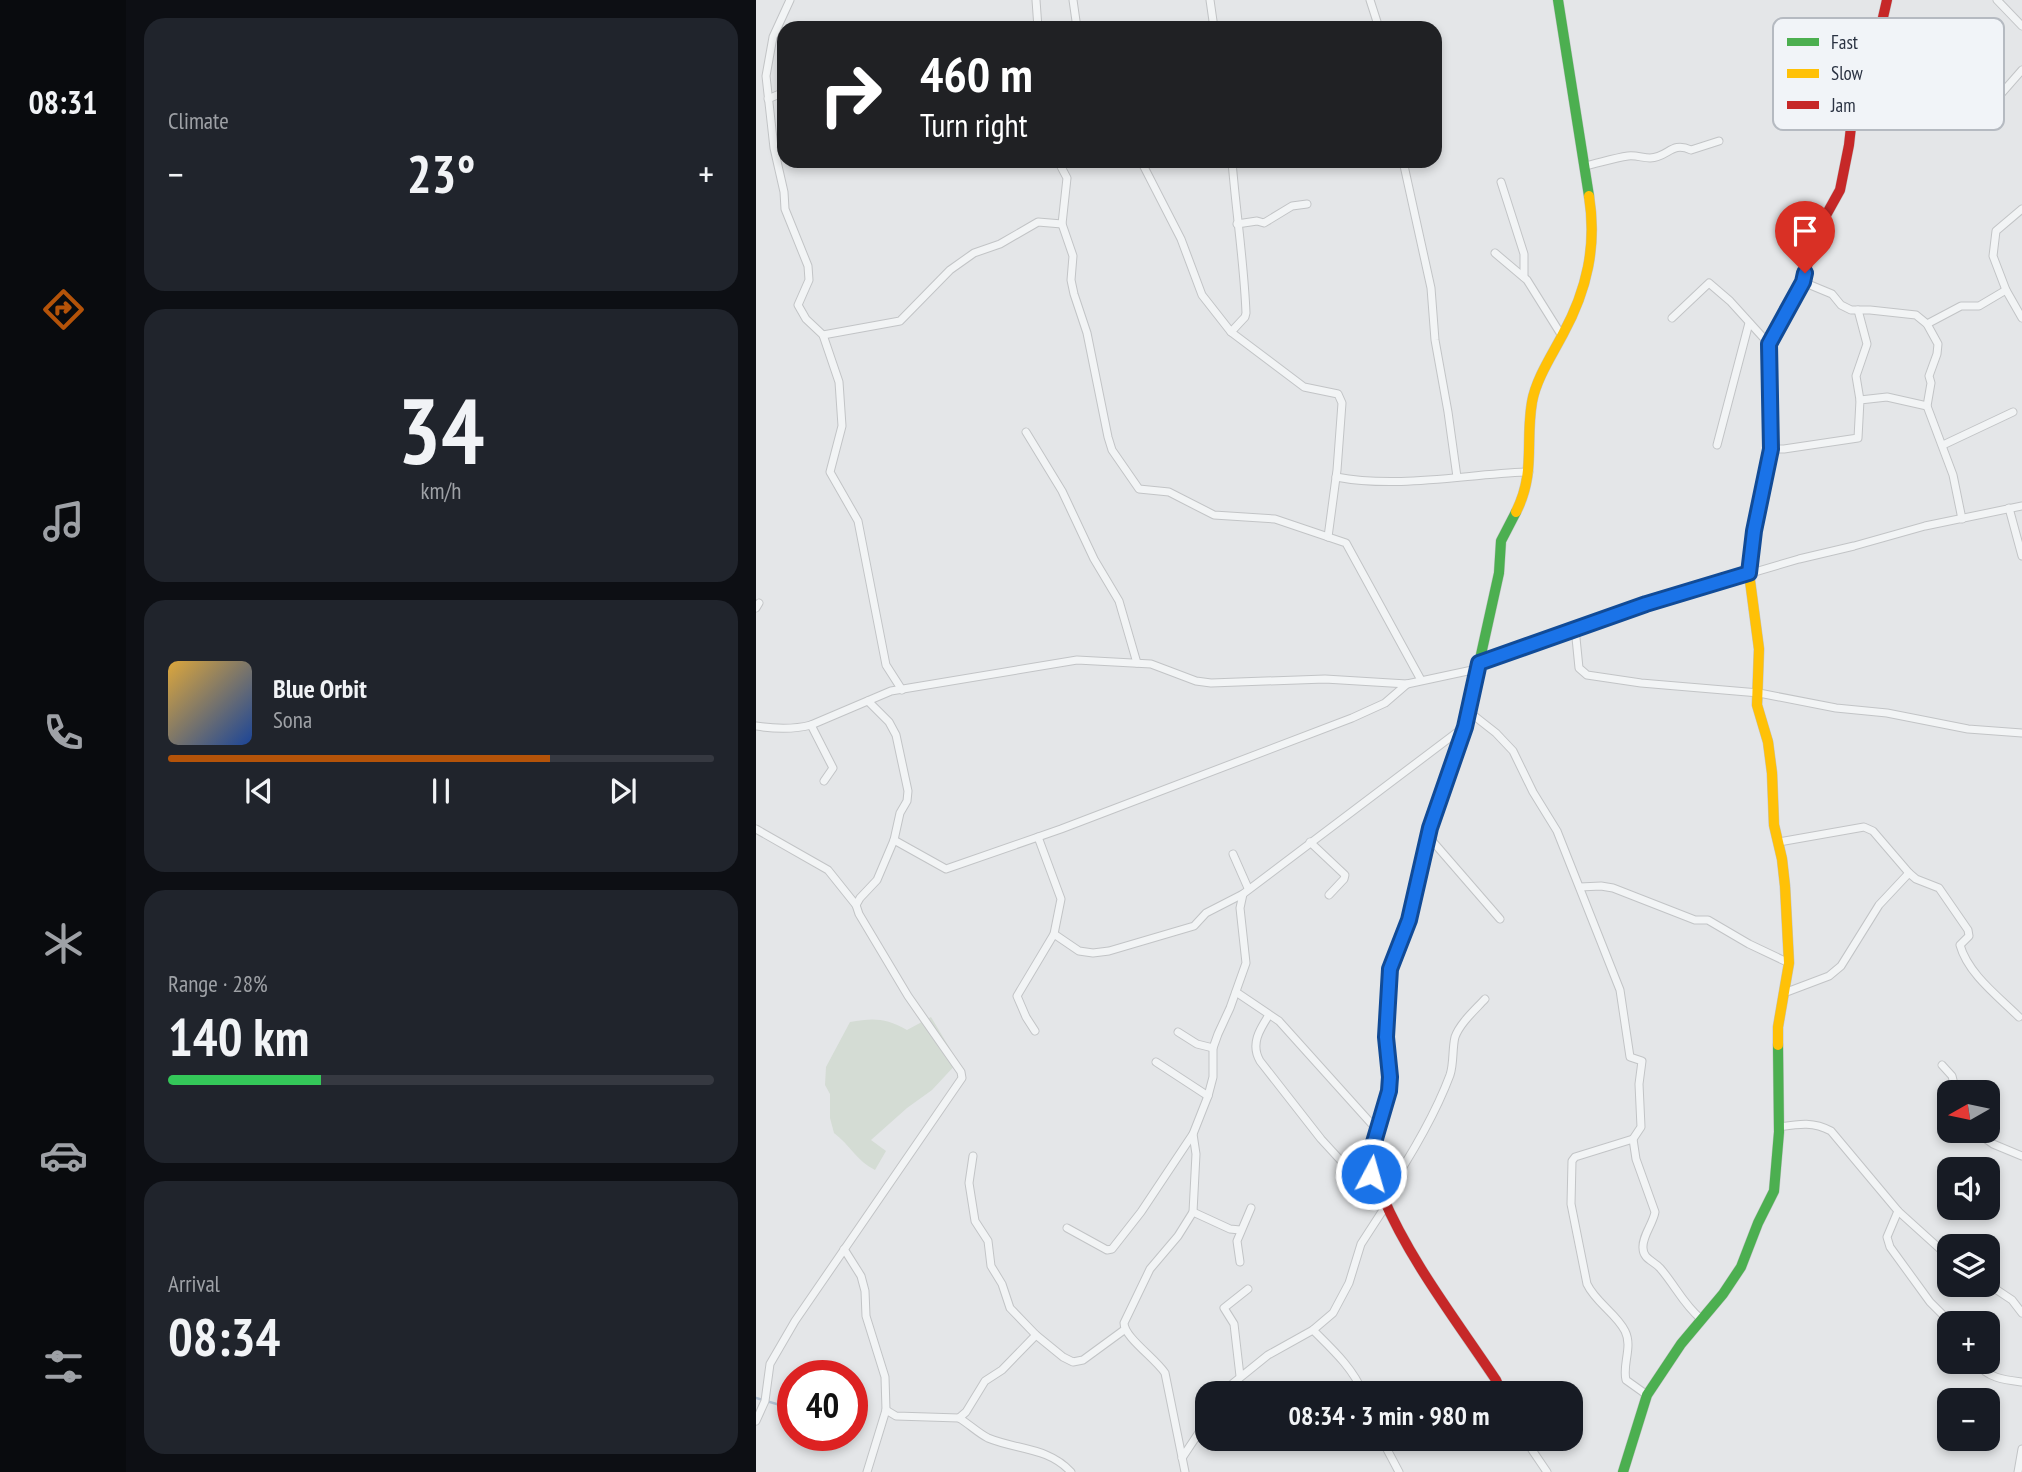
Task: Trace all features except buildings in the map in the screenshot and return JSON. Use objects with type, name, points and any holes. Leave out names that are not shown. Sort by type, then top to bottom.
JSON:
[{"type":"street","points":[[780,21],[790,0]]},
{"type":"street","points":[[1036,0],[1038,21]]},
{"type":"street","points":[[1073,0],[1076,21]]},
{"type":"street","points":[[1210,0],[1213,21]]},
{"type":"street","points":[[1370,0],[1378,21]]},
{"type":"street","points":[[1496,1381],[1422,1271],[1384,1202],[1371,1169],[1372,1149],[1390,1077],[1386,1037],[1390,969],[1409,920],[1428,836],[1465,727],[1499,573],[1501,541],[1523,497],[1529,472],[1532,401],[1538,383],[1571,319],[1584,284],[1593,242],[1593,221],[1558,0]]},
{"type":"street","points":[[1883,18],[1887,0]]},
{"type":"street","points":[[1997,0],[2022,26]]},
{"type":"street","points":[[777,28],[766,76],[777,164]]},
{"type":"street","points":[[2004,90],[2022,70]]},
{"type":"street","points":[[768,99],[777,95]]},
{"type":"street","points":[[1623,1472],[1647,1395],[1681,1344],[1723,1294],[1741,1267],[1774,1191],[1779,1127],[1777,1027],[1789,963],[1785,886],[1774,824],[1772,773],[1768,742],[1757,705],[1759,649],[1749,573],[1754,531],[1771,449],[1769,344],[1803,282],[1815,235],[1840,190],[1851,130]]},
{"type":"street","points":[[1585,166],[1629,156],[1650,158],[1682,146],[1691,150],[1719,142]]},
{"type":"street","points":[[778,168],[787,217],[803,249],[808,266],[808,280],[799,310],[823,335],[839,382],[842,426],[830,472],[858,520],[886,665],[902,690]]},
{"type":"street","points":[[1062,168],[1067,178],[1062,224],[1073,256],[1071,280],[1074,293],[1087,333],[1112,450],[1136,485],[1146,490],[1170,492],[1214,515],[1275,519],[1342,540],[1349,546],[1367,584],[1421,680]]},
{"type":"street","points":[[1145,168],[1181,239],[1202,295],[1231,332],[1304,387],[1326,390],[1338,394],[1341,398],[1336,477],[1328,537]]},
{"type":"street","points":[[1231,332],[1246,313],[1244,267],[1233,168]]},
{"type":"street","points":[[1405,168],[1432,297],[1435,340],[1457,477]]},
{"type":"street","points":[[1501,182],[1524,254],[1524,277]]},
{"type":"street","points":[[1237,224],[1257,221],[1264,223],[1292,206],[1307,204]]},
{"type":"street","points":[[2022,209],[1996,230],[1993,256],[2006,290],[2022,318]]},
{"type":"street","points":[[823,335],[900,320],[950,270],[974,253],[1000,244],[1038,222],[1062,224]]},
{"type":"street","points":[[1495,253],[1524,277],[1562,336]]},
{"type":"street","points":[[1803,282],[1832,294],[1851,310],[1916,315],[1927,324],[1938,344],[1928,376],[1931,383],[1927,406],[1943,445],[1959,498],[1962,519]]},
{"type":"street","points":[[1672,318],[1709,284],[1730,301],[1769,344]]},
{"type":"street","points":[[1927,324],[1961,306],[1979,306],[2006,290]]},
{"type":"street","points":[[1771,449],[1858,438],[1860,400],[1856,376],[1867,344],[1858,310]]},
{"type":"street","points":[[1717,445],[1749,323]]},
{"type":"street","points":[[1860,400],[1887,397],[1927,406]]},
{"type":"street","points":[[1943,445],[2012,412]]},
{"type":"street","points":[[1027,432],[1062,491],[1094,559],[1119,601],[1137,663]]},
{"type":"street","points":[[1336,477],[1360,482],[1529,472]]},
{"type":"street","points":[[756,726],[777,729],[811,726],[891,691],[1077,660],[1152,664],[1196,681],[1211,683],[1325,679],[1407,684],[1478,666],[1575,628],[1749,573],[1925,526],[2022,506]]},
{"type":"street","points":[[2009,508],[2022,556]]},
{"type":"street","points":[[1575,628],[1579,668],[1587,675],[1641,683],[1759,693],[1836,708],[1888,713],[1968,729],[2022,733]]},
{"type":"street","points":[[894,841],[946,869],[1352,718],[1385,703],[1407,684]]},
{"type":"street","points":[[856,905],[877,880],[894,841],[900,813],[907,800],[906,778],[896,735],[889,722],[868,701]]},
{"type":"street","points":[[1468,711],[1496,733],[1513,751],[1558,831],[1620,990],[1630,1057],[1642,1061],[1639,1084],[1641,1127],[1633,1139],[1575,1157],[1572,1161],[1571,1203],[1587,1284],[1595,1298],[1617,1319],[1626,1333],[1629,1345],[1624,1374],[1626,1380],[1647,1395]]},
{"type":"street","points":[[811,726],[834,768],[824,781]]},
{"type":"street","points":[[1055,934],[1079,951],[1093,953],[1109,951],[1194,926],[1206,913],[1245,891],[1465,727]]},
{"type":"street","points":[[1779,842],[1864,827],[1873,831],[1909,873],[1916,879],[1939,888],[1968,930],[1969,936],[1960,945],[1970,964],[2019,1017]]},
{"type":"street","points":[[756,829],[828,870],[856,905],[908,996],[938,1036],[961,1072],[962,1078],[795,1321],[770,1364],[765,1401],[756,1421]]},
{"type":"street","points":[[1428,836],[1500,919]]},
{"type":"street","points":[[1035,1031],[1017,996],[1055,934],[1061,899],[1060,890],[1038,837]]},
{"type":"street","points":[[1310,842],[1345,874],[1345,879],[1329,895]]},
{"type":"street","points":[[1067,1228],[1107,1250],[1111,1249],[1141,1212],[1193,1134],[1208,1096],[1214,1065],[1213,1048],[1246,963],[1240,908],[1245,891],[1233,855]]},
{"type":"street","points":[[1784,993],[1829,976],[1841,966],[1880,905],[1909,873]]},
{"type":"street","points":[[1580,887],[1613,888],[1695,920],[1708,920],[1789,963]]},
{"type":"street","points":[[1236,992],[1293,1035],[1378,1131]]},
{"type":"street","points":[[1235,1381],[1268,1355],[1313,1330],[1333,1313],[1341,1301],[1361,1244],[1416,1145],[1451,1072],[1455,1038],[1460,1028],[1485,999]]},
{"type":"street","points":[[1269,1015],[1257,1035],[1256,1055],[1343,1163],[1350,1167],[1371,1169]]},
{"type":"street","points":[[1178,1032],[1197,1044],[1213,1048]]},
{"type":"street","points":[[1156,1062],[1208,1096]]},
{"type":"street","points":[[1942,1065],[1953,1080]]},
{"type":"street","points":[[1779,1127],[1819,1124],[1831,1131],[1898,1211],[1937,1246]]},
{"type":"street","points":[[1185,1472],[1165,1373],[1157,1360],[1124,1330],[1124,1323],[1150,1269],[1178,1236],[1193,1212],[1196,1154],[1193,1134]]},
{"type":"street","points":[[1633,1139],[1636,1159],[1655,1212],[1644,1242],[1644,1255],[1662,1270],[1683,1302],[1701,1319]]},
{"type":"street","points":[[1992,1143],[2022,1156]]},
{"type":"street","points":[[973,1156],[969,1183],[975,1221],[988,1241],[990,1266],[1002,1283],[1010,1308],[1036,1335],[1073,1362],[1083,1360],[1124,1330]]},
{"type":"street","points":[[1240,1262],[1237,1241],[1251,1208]]},
{"type":"street","points":[[1898,1211],[1887,1237],[1889,1247],[1939,1311]]},
{"type":"street","points":[[1193,1212],[1230,1229],[1240,1230]]},
{"type":"street","points":[[844,1249],[861,1276],[865,1291],[866,1316],[885,1377],[887,1410],[867,1472]]},
{"type":"street","points":[[1240,1376],[1234,1324],[1224,1308],[1248,1289]]},
{"type":"street","points":[[2000,1292],[2012,1300],[2022,1313]]},
{"type":"street","points":[[1313,1330],[1337,1354],[1357,1381]]},
{"type":"street","points":[[960,1418],[985,1381],[1002,1370],[1036,1335]]},
{"type":"street","points":[[1990,1374],[2022,1382]]},
{"type":"street","points":[[887,1410],[896,1416],[960,1418],[988,1438],[1038,1450],[1061,1462],[1071,1472]]},
{"type":"street","points":[[1182,1458],[1195,1438]]},
{"type":"street","points":[[2018,1472],[2022,1449]]},
{"type":"street","points":[[1388,1451],[1399,1472]]},
{"type":"street","points":[[1533,1451],[1547,1472]]},
{"type":"shaded area","points":[[931,1017],[958,1062],[932,1090],[871,1140],[886,1151],[875,1170],[834,1133],[830,1118],[830,1094],[825,1085],[826,1067],[850,1022],[879,1020],[907,1030]]},
{"type":"waterway","points":[[756,1398],[777,1404]]},
{"type":"traffic: fast","points":[[1558,0],[1589,196]]},
{"type":"traffic: fast","points":[[1386,1031],[1390,969],[1409,920],[1430,828],[1465,727],[1499,573],[1501,541],[1516,512]]},
{"type":"traffic: fast","points":[[1623,1472],[1647,1395],[1681,1344],[1723,1294],[1741,1267],[1774,1191],[1779,1132],[1778,1045]]},
{"type":"traffic: slow","points":[[1516,512],[1526,484],[1534,393],[1578,301],[1588,267],[1592,232],[1589,196]]},
{"type":"traffic: slow","points":[[1767,467],[1754,531],[1749,573],[1759,649],[1757,705],[1768,742],[1774,825],[1785,886],[1789,963],[1778,1027],[1778,1045]]},
{"type":"traffic: jam","points":[[1883,18],[1887,0]]},
{"type":"traffic: jam","points":[[1767,467],[1771,449],[1769,344],[1803,282],[1815,235],[1840,190],[1851,130]]},
{"type":"traffic: jam","points":[[1386,1031],[1390,1077],[1370,1165],[1372,1173],[1393,1219],[1420,1267],[1496,1381]]},
{"type":"route","points":[[1371,1174],[1372,1149],[1389,1091],[1386,1037],[1390,969],[1409,920],[1430,828],[1465,727],[1479,663],[1646,604],[1749,573],[1754,531],[1771,449],[1769,344],[1803,282],[1805,273]]}]
